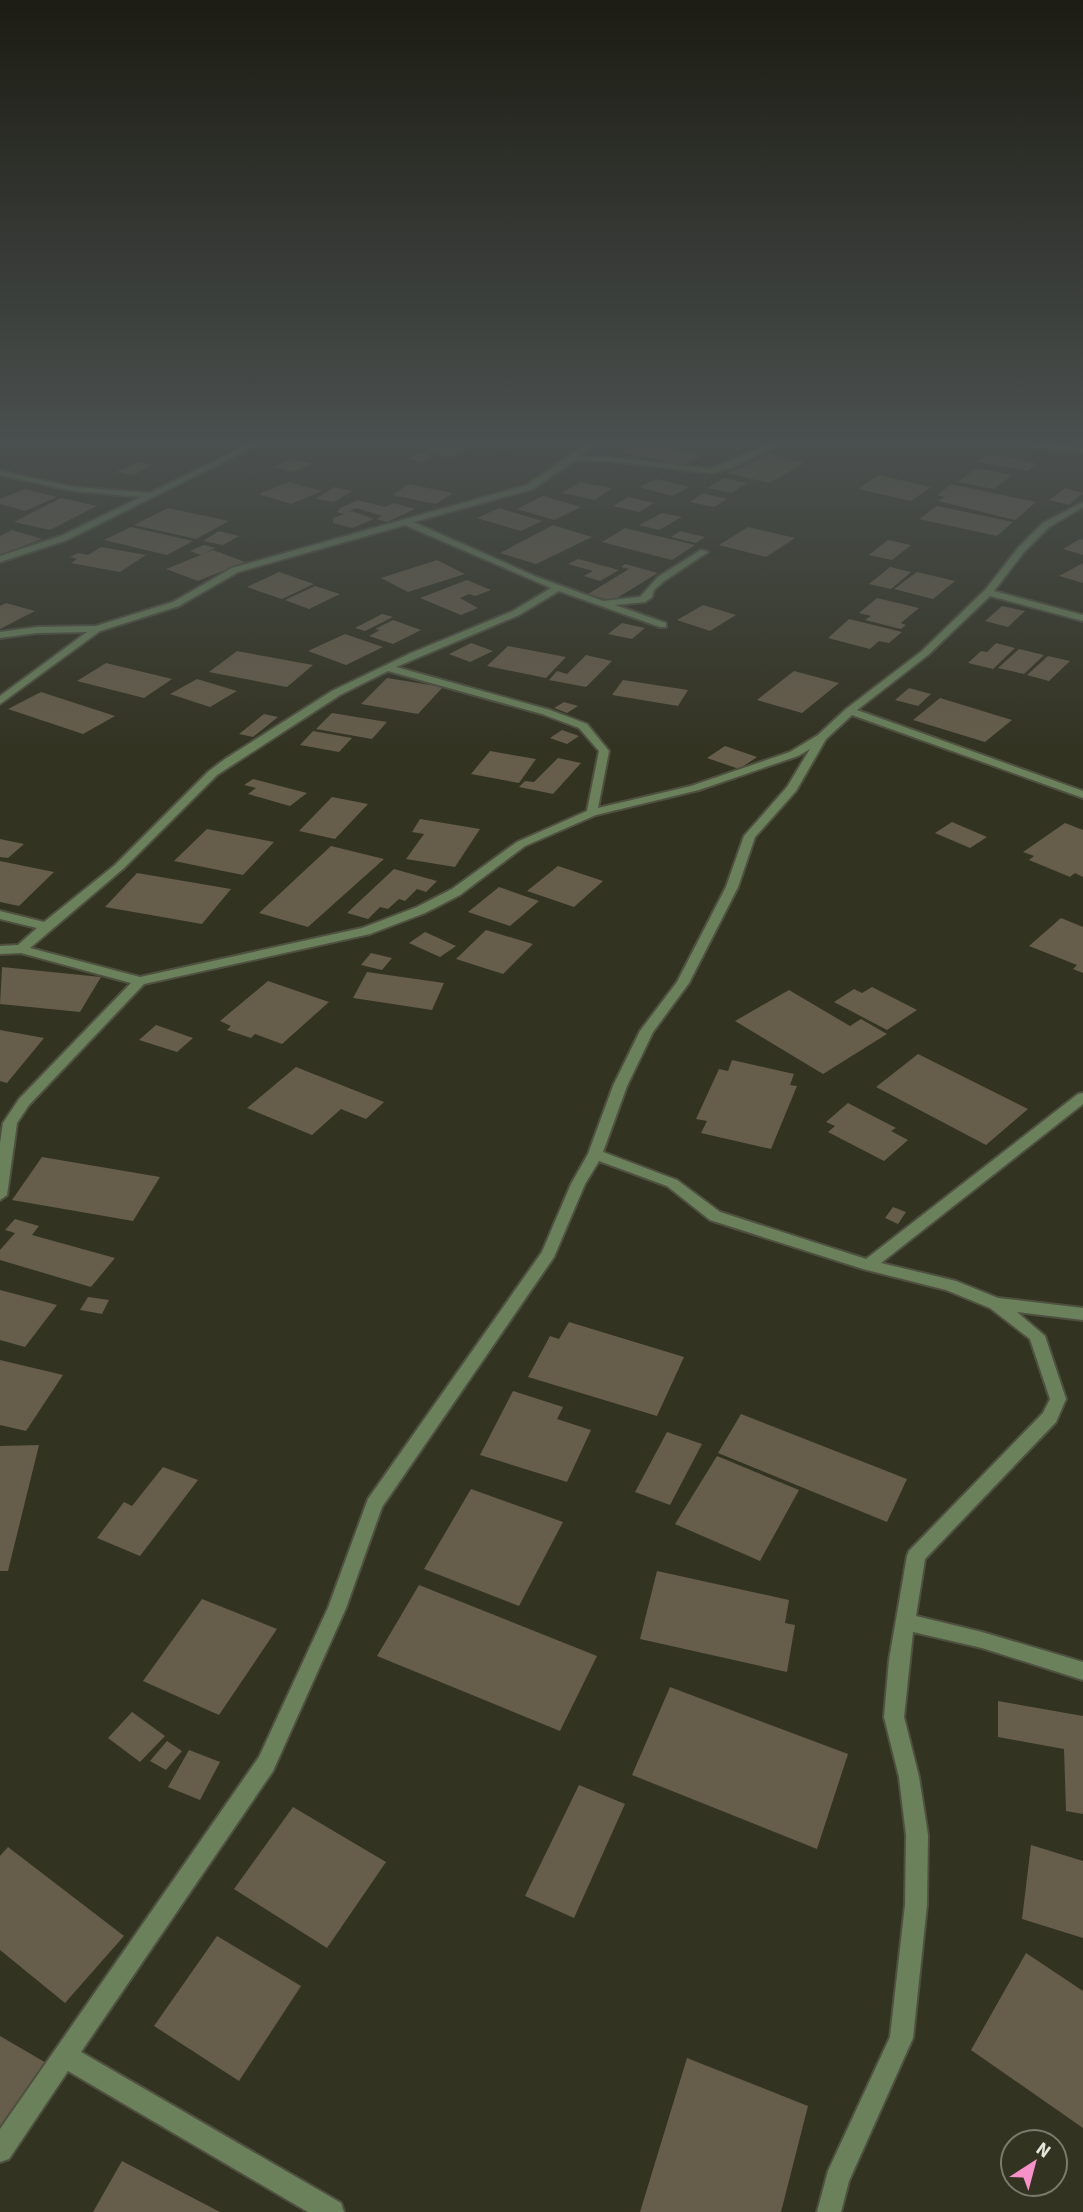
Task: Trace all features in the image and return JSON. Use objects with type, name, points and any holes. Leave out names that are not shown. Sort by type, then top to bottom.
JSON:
[{"type":"street","points":[[0,559],[48,543]]},
{"type":"street","points":[[0,635],[37,630],[97,629],[176,604],[235,570],[327,543]]},
{"type":"street","points":[[454,543],[558,588],[663,625]]},
{"type":"street","points":[[0,950],[21,949],[140,981],[366,931],[421,911],[456,892],[521,844],[592,813],[695,789],[794,754],[822,737],[850,711],[925,653],[1004,574],[1028,543]]},
{"type":"street","points":[[600,603],[642,600],[661,579],[704,552]]},
{"type":"street","points":[[21,949],[119,867],[213,773],[229,761],[290,720],[387,668],[516,613],[558,588]]},
{"type":"street","points":[[987,592],[1083,618]]},
{"type":"street","points":[[619,610],[627,601]]},
{"type":"street","points":[[2,697],[97,629]]},
{"type":"street","points":[[387,668],[546,712],[583,726],[604,751],[592,813]]},
{"type":"street","points":[[850,711],[1083,794]]},
{"type":"street","points":[[0,2150],[266,1764],[337,1608],[374,1504],[549,1253],[578,1184],[595,1154],[625,1075],[647,1031],[683,983],[733,887],[750,836],[792,789],[822,737]]},
{"type":"street","points":[[0,915],[46,926]]},
{"type":"street","points":[[0,1195],[10,1123],[24,1102],[140,981]]},
{"type":"street","points":[[868,1265],[1083,1097]]},
{"type":"street","points":[[595,1154],[672,1183],[715,1216],[868,1265],[950,1285],[996,1304],[1037,1336],[1058,1399],[1050,1417],[916,1556],[894,1717],[909,1777],[917,1835],[916,1905],[901,2038],[836,2180],[828,2212]]},
{"type":"street","points":[[996,1304],[1083,1314]]},
{"type":"street","points":[[905,1622],[982,1640],[1083,1671]]},
{"type":"street","points":[[65,2056],[332,2212]]},
{"type":"building","points":[[0,543],[31,543],[0,555]]},
{"type":"building","points":[[118,543],[189,543],[167,555]]},
{"type":"building","points":[[518,543],[579,543],[536,564],[500,553]]},
{"type":"building","points":[[607,543],[695,545],[672,560]]},
{"type":"building","points":[[722,543],[787,543],[766,557],[719,545]]},
{"type":"building","points":[[884,543],[911,545],[892,560],[869,555]]},
{"type":"building","points":[[1073,543],[1083,543],[1083,555],[1063,549]]},
{"type":"building","points":[[204,545],[215,548],[203,554],[213,550],[245,562],[198,581],[166,569],[201,555],[190,551]]},
{"type":"building","points":[[101,547],[146,555],[120,572],[71,563],[77,559],[70,557],[78,553],[88,555]]},
{"type":"building","points":[[578,559],[619,570],[600,581],[584,576],[593,571],[568,564]]},
{"type":"building","points":[[437,560],[465,574],[408,592],[381,578]]},
{"type":"building","points":[[1083,563],[1083,583],[1059,576]]},
{"type":"building","points":[[625,564],[658,573],[612,601],[588,594],[629,569],[621,567]]},
{"type":"building","points":[[890,567],[911,572],[891,589],[869,584]]},
{"type":"building","points":[[279,572],[314,584],[282,599],[247,587]]},
{"type":"building","points":[[917,572],[955,581],[933,599],[894,589]]},
{"type":"building","points":[[467,580],[491,590],[460,598],[478,608],[461,615],[420,598]]},
{"type":"building","points":[[315,586],[340,594],[309,609],[285,600]]},
{"type":"building","points":[[877,598],[919,608],[901,623],[906,625],[901,629],[865,620],[871,616],[859,613]]},
{"type":"building","points":[[6,603],[35,611],[0,629],[0,606]]},
{"type":"building","points":[[703,605],[736,615],[710,631],[677,620]]},
{"type":"building","points":[[1002,606],[1025,611],[1008,627],[985,621]]},
{"type":"building","points":[[382,614],[393,617],[365,631],[355,628]]},
{"type":"building","points":[[849,619],[902,632],[889,643],[879,641],[870,649],[828,638]]},
{"type":"building","points":[[393,620],[421,630],[393,644],[369,636],[380,630],[375,629]]},
{"type":"building","points":[[622,623],[645,628],[632,639],[608,634]]},
{"type":"building","points":[[345,634],[383,647],[346,665],[308,651]]},
{"type":"building","points":[[471,643],[493,651],[470,662],[449,654]]},
{"type":"building","points":[[996,643],[1015,648],[993,669],[968,663],[981,651],[987,652]]},
{"type":"building","points":[[508,646],[566,657],[546,678],[487,666]]},
{"type":"building","points":[[1019,649],[1044,655],[1024,674],[998,668]]},
{"type":"building","points":[[237,651],[313,665],[287,687],[209,672]]},
{"type":"building","points":[[586,655],[612,661],[586,687],[549,680],[557,671],[567,674]]},
{"type":"building","points":[[1048,656],[1070,661],[1049,681],[1027,675]]},
{"type":"building","points":[[106,663],[172,679],[144,698],[77,681]]},
{"type":"building","points":[[794,671],[839,683],[802,713],[757,700]]},
{"type":"building","points":[[387,678],[443,687],[418,714],[361,704]]},
{"type":"building","points":[[197,679],[237,691],[210,707],[170,694]]},
{"type":"building","points":[[623,680],[688,690],[678,706],[612,695]]},
{"type":"building","points":[[909,688],[931,694],[918,706],[895,700]]},
{"type":"building","points":[[41,692],[115,716],[83,734],[8,709]]},
{"type":"building","points":[[940,698],[1012,720],[985,742],[913,720]]},
{"type":"building","points":[[564,702],[578,706],[567,713],[554,708]]},
{"type":"building","points":[[332,713],[387,722],[372,739],[316,729]]},
{"type":"building","points":[[264,714],[278,717],[253,737],[239,734]]},
{"type":"building","points":[[562,730],[579,736],[567,744],[550,738]]},
{"type":"building","points":[[313,731],[352,738],[339,752],[300,745]]},
{"type":"building","points":[[725,746],[757,757],[739,769],[707,758]]},
{"type":"building","points":[[490,751],[536,759],[519,783],[471,774]]},
{"type":"building","points":[[558,758],[581,763],[553,794],[519,787],[525,781],[534,782]]},
{"type":"building","points":[[253,779],[307,793],[290,806],[248,794],[256,788],[244,785]]},
{"type":"building","points":[[332,797],[368,804],[335,839],[299,831]]},
{"type":"building","points":[[420,819],[480,829],[455,867],[406,859],[424,834],[412,832]]},
{"type":"building","points":[[952,822],[987,837],[970,848],[935,833]]},
{"type":"building","points":[[1065,823],[1083,830],[1083,877],[1075,873],[1070,877],[1029,860],[1034,856],[1023,852]]},
{"type":"building","points":[[207,829],[274,842],[243,875],[174,861]]},
{"type":"building","points":[[0,839],[24,844],[8,858],[0,857]]},
{"type":"building","points":[[331,846],[384,859],[308,927],[259,913]]},
{"type":"building","points":[[0,861],[54,872],[19,906],[0,902]]},
{"type":"building","points":[[558,866],[603,881],[574,907],[527,891]]},
{"type":"building","points":[[394,869],[437,881],[426,892],[417,889],[405,901],[399,899],[388,909],[380,907],[368,919],[347,913]]},
{"type":"building","points":[[137,873],[231,889],[202,924],[105,907]]},
{"type":"building","points":[[499,887],[539,901],[510,926],[468,912]]},
{"type":"building","points":[[1061,918],[1083,927],[1083,973],[1073,969],[1077,965],[1029,946]]},
{"type":"building","points":[[486,930],[533,944],[503,974],[456,959]]},
{"type":"building","points":[[425,932],[456,946],[440,957],[409,943]]},
{"type":"building","points":[[371,953],[392,958],[382,970],[361,965]]},
{"type":"building","points":[[2,967],[101,977],[80,1012],[0,1004]]},
{"type":"building","points":[[367,972],[444,983],[432,1010],[353,998]]},
{"type":"building","points":[[268,981],[329,1002],[282,1044],[255,1034],[251,1038],[227,1030],[231,1026],[220,1021]]},
{"type":"building","points":[[872,987],[917,1010],[887,1030],[834,1002],[854,989],[862,993]]},
{"type":"building","points":[[789,990],[850,1026],[861,1019],[887,1034],[823,1074],[735,1021]]},
{"type":"building","points":[[156,1025],[193,1038],[177,1052],[139,1040]]},
{"type":"building","points":[[0,1030],[44,1038],[7,1083],[0,1081]]},
{"type":"building","points":[[918,1054],[1028,1109],[986,1145],[876,1087]]},
{"type":"building","points":[[732,1060],[794,1074],[790,1085],[797,1086],[771,1149],[701,1133],[707,1121],[696,1119],[719,1069],[728,1071]]},
{"type":"building","points":[[296,1067],[384,1102],[366,1119],[341,1109],[312,1135],[247,1108]]},
{"type":"building","points":[[848,1103],[896,1128],[891,1131],[908,1140],[884,1161],[828,1132],[835,1126],[826,1122]]},
{"type":"building","points":[[42,1157],[160,1177],[133,1221],[12,1200]]},
{"type":"building","points":[[893,1207],[906,1212],[898,1224],[885,1218]]},
{"type":"building","points":[[15,1219],[39,1226],[32,1235],[115,1258],[91,1287],[0,1260],[0,1250],[15,1233],[5,1230]]},
{"type":"building","points":[[0,1290],[57,1305],[25,1347],[0,1340]]},
{"type":"building","points":[[88,1297],[109,1300],[102,1314],[80,1310]]},
{"type":"building","points":[[569,1322],[684,1357],[657,1416],[528,1377],[550,1336],[559,1339]]},
{"type":"building","points":[[0,1360],[63,1375],[26,1431],[0,1425]]},
{"type":"building","points":[[513,1391],[563,1407],[557,1419],[591,1430],[567,1482],[480,1455]]},
{"type":"building","points":[[741,1414],[907,1479],[887,1522],[718,1453]]},
{"type":"building","points":[[667,1432],[702,1444],[670,1505],[635,1492]]},
{"type":"building","points":[[39,1445],[8,1571],[0,1571],[0,1446]]},
{"type":"building","points":[[717,1456],[799,1490],[760,1561],[675,1524]]},
{"type":"building","points":[[163,1467],[198,1480],[140,1556],[97,1538],[124,1502],[132,1506]]},
{"type":"building","points":[[471,1489],[563,1522],[519,1606],[424,1569]]},
{"type":"building","points":[[657,1571],[789,1600],[785,1623],[795,1625],[787,1672],[640,1639]]},
{"type":"building","points":[[419,1585],[597,1656],[560,1731],[377,1656]]},
{"type":"building","points":[[202,1599],[277,1629],[219,1715],[143,1681]]},
{"type":"building","points":[[670,1687],[848,1754],[817,1849],[632,1775]]},
{"type":"building","points":[[998,1701],[1083,1716],[1083,1814],[1066,1811],[1064,1749],[998,1737]]},
{"type":"building","points":[[132,1712],[165,1736],[140,1762],[108,1738]]},
{"type":"building","points":[[167,1741],[182,1751],[166,1770],[150,1761]]},
{"type":"building","points":[[189,1750],[220,1762],[200,1800],[168,1787]]},
{"type":"building","points":[[579,1785],[625,1804],[574,1918],[525,1896]]},
{"type":"building","points":[[293,1807],[386,1862],[327,1948],[234,1889]]},
{"type":"building","points":[[1031,1845],[1083,1861],[1083,1938],[1022,1919]]},
{"type":"building","points":[[8,1847],[124,1936],[65,2003],[0,1950],[0,1856]]},
{"type":"building","points":[[217,1936],[301,1986],[239,2081],[154,2026]]},
{"type":"building","points":[[1026,1953],[1083,1991],[1083,2128],[971,2050]]},
{"type":"building","points":[[0,2036],[48,2064],[0,2134]]},
{"type":"building","points":[[687,2058],[808,2106],[781,2212],[640,2212]]},
{"type":"building","points":[[122,2161],[220,2212],[93,2212]]}]
